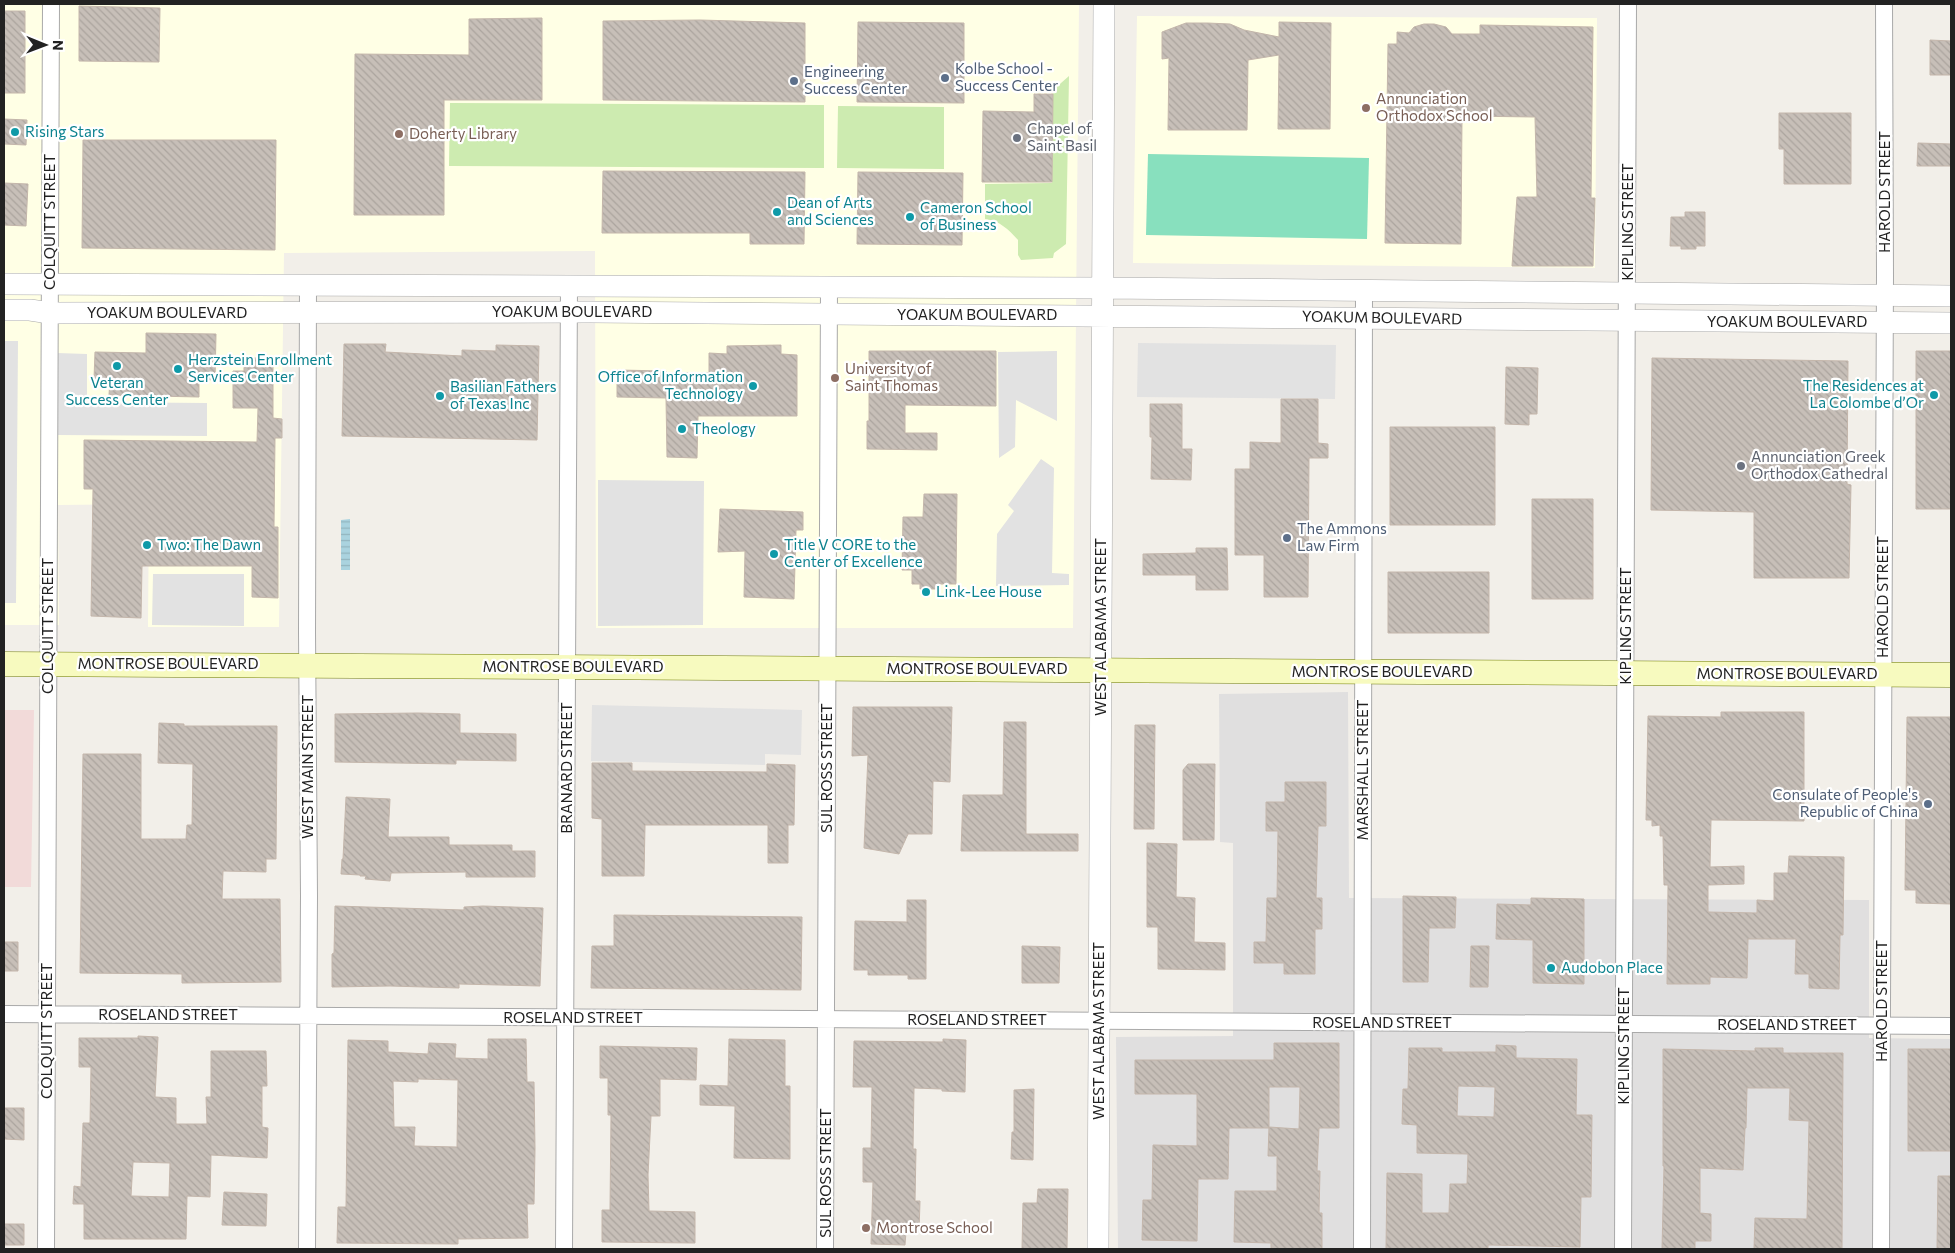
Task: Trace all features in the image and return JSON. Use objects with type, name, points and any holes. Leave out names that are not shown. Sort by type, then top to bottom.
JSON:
[{"type":"main road","name":"MONTROSE BOULEVARD","points":[[4,664],[1951,675]]},
{"type":"street","name":"COLQUITT STREET","points":[[46,1249],[52,4]]},
{"type":"street","name":"WEST ALABAMA STREET","points":[[1098,1249],[1104,4]]},
{"type":"street","name":"KIPLING STREET","points":[[1623,1249],[1628,4]]},
{"type":"street","name":"HAROLD STREET","points":[[1881,1249],[1885,322],[1884,4]]},
{"type":"street","name":"YOAKUM BOULEVARD","points":[[4,284],[1102,288],[1951,296]]},
{"type":"street","name":"WEST MAIN STREET","points":[[307,1249],[308,285]]},
{"type":"street","name":"BRANARD STREET","points":[[564,1249],[567,1018],[569,286]]},
{"type":"street","name":"SUL ROSS STREET","points":[[825,1249],[829,287]]},
{"type":"street","name":"MARSHALL STREET","points":[[1362,1249],[1364,291]]},
{"type":"street","name":"YOAKUM BOULEVARD","points":[[4,310],[30,310],[50,313],[569,312],[1951,323]]},
{"type":"street","name":"ROSELAND STREET","points":[[4,1014],[1951,1026]]},
{"type":"shaded area","name":"University of Saint Thomas","points":[[4,4],[1079,4],[1073,628],[596,628],[595,251],[284,253],[279,627],[148,627],[149,504],[58,505],[59,625],[4,625]]},
{"type":"shaded area","name":"Annunciation Orthodox School","points":[[1137,16],[1597,18],[1595,268],[1133,263]]},
{"type":"shaded area","points":[[4,341],[18,341],[16,603],[4,603]]},
{"type":"shaded area","points":[[1138,343],[1336,345],[1335,399],[1137,397]]},
{"type":"shaded area","points":[[1057,351],[1057,421],[1016,400],[1015,447],[999,458],[998,352]]},
{"type":"shaded area","points":[[57,353],[87,354],[87,402],[207,403],[207,436],[56,435]]},
{"type":"shaded area","points":[[1041,459],[1054,468],[1052,573],[1069,574],[1069,585],[996,586],[997,534],[1014,511],[1008,505]]},
{"type":"shaded area","points":[[598,480],[704,481],[703,625],[598,626]]},
{"type":"shaded area","points":[[153,574],[244,574],[244,626],[152,625]]},
{"type":"shaded area","name":"Audobon Place","points":[[1348,692],[1349,898],[1869,900],[1869,1038],[1951,1039],[1951,1249],[1118,1249],[1116,1037],[1233,1036],[1233,843],[1220,842],[1219,694]]},
{"type":"shaded area","points":[[592,705],[802,710],[801,755],[765,754],[765,765],[591,761]]},
{"type":"shaded area","points":[[4,710],[34,710],[31,887],[4,887]]},
{"type":"green space","points":[[1069,76],[1066,244],[1054,253],[1053,258],[1021,260],[1018,255],[1018,240],[1011,232],[995,222],[985,219],[985,184],[1052,183],[1053,90]]},
{"type":"green space","points":[[450,103],[824,105],[824,168],[449,166]]},
{"type":"green space","points":[[838,106],[944,107],[944,169],[837,168]]},
{"type":"green space","points":[[1148,154],[1369,158],[1367,239],[1146,235]]},
{"type":"water","points":[[350,519],[350,570],[341,570],[341,520]]},
{"type":"building","points":[[79,6],[160,8],[159,62],[79,61]]},
{"type":"building","points":[[4,11],[25,11],[25,93],[4,93]]},
{"type":"building","name":"Doherty Library","points":[[542,18],[542,100],[444,100],[444,215],[354,215],[355,54],[469,55],[469,19]]},
{"type":"building","points":[[700,20],[805,23],[805,102],[603,100],[603,21]]},
{"type":"building","points":[[858,22],[964,23],[964,103],[857,102]]},
{"type":"building","points":[[1279,22],[1331,23],[1330,129],[1278,129],[1279,55],[1248,60],[1247,130],[1168,130],[1169,58],[1162,59],[1162,32],[1186,23],[1207,23],[1230,24],[1244,30],[1279,37]]},
{"type":"building","points":[[1424,24],[1446,27],[1452,34],[1480,34],[1480,25],[1593,27],[1591,198],[1595,198],[1593,266],[1512,266],[1517,197],[1537,197],[1535,117],[1462,116],[1461,244],[1385,243],[1388,44],[1397,44],[1397,32],[1409,33],[1414,27]]},
{"type":"building","points":[[1930,40],[1951,41],[1951,75],[1930,75]]},
{"type":"building","name":"Chapel of Saint Basil","points":[[1034,94],[1053,94],[1052,182],[982,182],[983,111],[1034,112]]},
{"type":"building","points":[[1779,113],[1851,113],[1851,184],[1784,184],[1784,149],[1779,149]]},
{"type":"building","name":"Rising Stars","points":[[4,119],[27,120],[26,145],[4,144]]},
{"type":"building","points":[[83,140],[276,140],[275,250],[82,248]]},
{"type":"building","points":[[1918,143],[1951,144],[1951,166],[1917,166]]},
{"type":"building","points":[[603,171],[805,172],[804,244],[750,244],[750,233],[602,233]]},
{"type":"building","name":"Cameron School of Business","points":[[858,172],[963,173],[962,245],[857,244]]},
{"type":"building","points":[[4,183],[28,184],[26,226],[4,225]]},
{"type":"building","points":[[1685,212],[1705,212],[1705,246],[1696,246],[1696,249],[1681,249],[1681,246],[1670,246],[1671,217],[1685,217]]},
{"type":"building","name":"Herzstein Enrollment Services Center","points":[[146,333],[216,334],[215,380],[199,379],[199,397],[109,395],[110,380],[94,379],[95,352],[146,353]]},
{"type":"building","name":"Basilian Fathers of Texas Inc","points":[[344,344],[386,344],[385,352],[462,356],[462,350],[496,351],[496,345],[539,346],[537,440],[342,436]]},
{"type":"building","points":[[781,345],[781,354],[797,355],[797,416],[698,416],[697,458],[667,457],[666,398],[617,397],[617,370],[709,373],[709,353],[727,354],[727,346]]},
{"type":"building","points":[[869,351],[996,351],[996,406],[905,405],[905,433],[937,433],[937,450],[867,449]]},
{"type":"building","name":"The Residences at La Colombe d’Or","points":[[1916,351],[1951,351],[1951,509],[1916,509]]},
{"type":"building","points":[[244,358],[273,358],[273,418],[282,419],[282,438],[275,438],[274,527],[278,527],[278,598],[252,597],[252,566],[142,566],[141,618],[91,616],[93,489],[84,489],[84,440],[257,442],[258,408],[233,408],[233,371],[244,371]]},
{"type":"building","name":"Annunciation Greek Orthodox Cathedral","points":[[1652,358],[1848,361],[1847,484],[1851,485],[1849,578],[1754,578],[1754,512],[1651,510]]},
{"type":"building","points":[[1506,367],[1538,368],[1537,414],[1529,414],[1529,425],[1505,424]]},
{"type":"building","points":[[1281,399],[1318,399],[1318,443],[1328,444],[1328,458],[1309,458],[1308,597],[1264,597],[1264,555],[1235,555],[1235,469],[1250,469],[1250,442],[1281,443]]},
{"type":"building","points":[[1150,404],[1182,404],[1182,449],[1192,449],[1191,480],[1151,479],[1152,437],[1150,437]]},
{"type":"building","points":[[1390,427],[1495,427],[1495,525],[1390,525]]},
{"type":"building","points":[[924,494],[957,494],[956,584],[939,584],[939,589],[920,589],[920,584],[912,584],[912,570],[902,570],[903,517],[923,517]]},
{"type":"building","points":[[1532,499],[1593,499],[1593,599],[1532,599]]},
{"type":"building","name":"Title V CORE to the Center of Excellence","points":[[720,509],[803,512],[803,530],[796,530],[794,599],[744,597],[745,551],[718,552]]},
{"type":"building","points":[[1196,548],[1227,548],[1228,590],[1196,590],[1196,575],[1143,575],[1143,554],[1196,553]]},
{"type":"building","points":[[1388,572],[1489,572],[1489,633],[1388,633]]},
{"type":"building","points":[[853,707],[952,707],[950,782],[933,781],[932,834],[908,834],[899,854],[864,848],[868,755],[852,756]]},
{"type":"building","points":[[1721,712],[1804,712],[1804,821],[1711,820],[1710,867],[1744,866],[1744,884],[1708,885],[1708,912],[1757,913],[1757,900],[1774,901],[1774,873],[1788,873],[1789,856],[1844,857],[1843,935],[1840,935],[1839,989],[1809,988],[1809,974],[1795,974],[1796,939],[1748,939],[1747,978],[1710,977],[1710,984],[1667,984],[1668,885],[1664,885],[1663,836],[1660,836],[1660,825],[1652,826],[1652,820],[1646,820],[1648,716],[1721,717]]},
{"type":"building","points":[[335,714],[460,714],[460,733],[516,734],[516,761],[456,760],[456,764],[335,762]]},
{"type":"building","name":"Consulate of People's Republic of China","points":[[1907,717],[1951,717],[1951,904],[1916,903],[1916,890],[1905,890]]},
{"type":"building","points":[[1004,722],[1026,722],[1026,834],[1078,834],[1078,851],[961,851],[963,795],[1003,795]]},
{"type":"building","points":[[159,723],[184,724],[184,726],[277,726],[276,859],[266,859],[266,872],[223,871],[222,899],[280,899],[281,982],[182,983],[182,974],[80,973],[83,754],[141,754],[141,839],[186,839],[187,825],[192,825],[193,764],[158,763]]},
{"type":"building","points":[[1135,725],[1155,725],[1154,829],[1134,829]]},
{"type":"building","points":[[592,763],[632,763],[632,771],[767,772],[767,764],[795,765],[794,825],[788,825],[788,863],[768,863],[768,825],[645,825],[644,876],[602,876],[602,819],[592,818]]},
{"type":"building","points":[[1188,764],[1215,764],[1214,840],[1183,840],[1183,770]]},
{"type":"building","points":[[1285,782],[1326,782],[1326,826],[1318,826],[1316,898],[1322,898],[1322,929],[1315,929],[1315,974],[1284,974],[1284,963],[1254,963],[1254,942],[1266,942],[1267,898],[1277,898],[1278,831],[1266,831],[1266,802],[1285,802]]},
{"type":"building","points":[[346,797],[390,799],[388,837],[449,837],[449,845],[512,845],[512,851],[535,851],[535,877],[466,877],[466,872],[391,873],[390,881],[365,879],[366,876],[360,875],[341,874]]},
{"type":"building","points":[[1147,843],[1177,844],[1176,897],[1195,898],[1194,942],[1225,943],[1225,970],[1158,969],[1158,927],[1147,927]]},
{"type":"building","points":[[1403,896],[1456,897],[1455,928],[1429,928],[1428,982],[1403,982]]},
{"type":"building","points":[[1531,898],[1584,899],[1584,984],[1533,983],[1533,940],[1496,939],[1497,904],[1531,905]]},
{"type":"building","points":[[907,900],[926,900],[926,979],[908,979],[908,975],[868,975],[868,970],[854,970],[855,921],[907,922]]},
{"type":"building","points":[[335,906],[464,910],[464,907],[483,906],[543,908],[540,986],[459,984],[459,988],[332,987]]},
{"type":"building","points":[[614,915],[802,917],[801,990],[591,988],[592,946],[614,946]]},
{"type":"building","points":[[4,942],[18,942],[18,971],[4,971]]},
{"type":"building","points":[[1022,946],[1060,947],[1059,983],[1022,983]]},
{"type":"building","points":[[1471,946],[1489,946],[1488,987],[1470,987]]},
{"type":"building","points":[[138,1036],[158,1037],[155,1097],[176,1098],[176,1124],[207,1124],[206,1097],[211,1097],[211,1051],[266,1051],[267,1086],[262,1086],[262,1127],[268,1128],[267,1158],[211,1155],[210,1197],[187,1196],[186,1239],[84,1239],[84,1204],[73,1204],[74,1186],[81,1187],[83,1123],[90,1123],[91,1067],[79,1067],[79,1038],[138,1038]],"holes":[[[133,1162],[170,1163],[169,1197],[131,1196]]]},
{"type":"building","points":[[488,1039],[526,1039],[527,1082],[534,1082],[535,1149],[534,1204],[527,1204],[528,1238],[458,1239],[458,1244],[337,1243],[338,1207],[346,1207],[348,1040],[388,1041],[388,1052],[428,1054],[429,1043],[456,1044],[455,1058],[488,1059]],"holes":[[[418,1079],[458,1080],[457,1147],[414,1146],[415,1127],[394,1127],[393,1081],[418,1082]]]},
{"type":"building","points":[[729,1039],[785,1040],[785,1086],[790,1086],[790,1159],[734,1158],[735,1106],[700,1105],[700,1085],[728,1086]]},
{"type":"building","points":[[943,1039],[966,1040],[965,1092],[914,1088],[913,1149],[916,1149],[915,1201],[920,1201],[919,1232],[906,1232],[905,1245],[871,1244],[873,1182],[863,1182],[863,1148],[871,1148],[872,1087],[853,1087],[854,1041],[943,1042]]},
{"type":"building","points":[[1274,1043],[1339,1043],[1339,1128],[1319,1128],[1317,1171],[1320,1171],[1319,1213],[1322,1213],[1322,1249],[1271,1249],[1271,1243],[1234,1242],[1235,1191],[1277,1191],[1277,1156],[1268,1156],[1269,1128],[1229,1128],[1228,1179],[1198,1179],[1197,1241],[1142,1240],[1143,1200],[1152,1200],[1153,1145],[1197,1146],[1197,1094],[1135,1094],[1135,1060],[1274,1060]],"holes":[[[1269,1087],[1300,1087],[1299,1129],[1269,1127]]]},
{"type":"building","points":[[1496,1045],[1516,1046],[1516,1058],[1577,1059],[1576,1115],[1592,1115],[1591,1197],[1581,1197],[1580,1247],[1488,1245],[1488,1249],[1386,1249],[1387,1173],[1422,1174],[1422,1213],[1449,1213],[1450,1184],[1467,1184],[1468,1154],[1417,1153],[1417,1125],[1402,1124],[1403,1089],[1408,1089],[1409,1048],[1442,1048],[1442,1052],[1496,1052]],"holes":[[[1458,1086],[1495,1087],[1494,1117],[1457,1116]]]},
{"type":"building","points":[[600,1046],[697,1048],[696,1080],[660,1079],[660,1116],[651,1116],[648,1175],[649,1211],[695,1212],[695,1243],[602,1242],[602,1210],[610,1210],[611,1115],[608,1115],[608,1078],[600,1078]]},
{"type":"building","points":[[1755,1048],[1783,1048],[1783,1053],[1843,1053],[1842,1249],[1754,1249],[1755,1218],[1807,1219],[1809,1121],[1789,1120],[1790,1088],[1747,1088],[1743,1170],[1700,1168],[1700,1213],[1711,1214],[1711,1241],[1695,1241],[1695,1249],[1662,1249],[1664,1166],[1663,1049],[1755,1051]]},
{"type":"building","points":[[1908,1049],[1951,1049],[1951,1151],[1908,1151]]},
{"type":"building","points":[[1034,1089],[1033,1160],[1011,1159],[1012,1132],[1014,1132],[1014,1090]]},
{"type":"building","points":[[4,1108],[24,1108],[24,1140],[4,1139]]},
{"type":"building","points":[[1938,1176],[1951,1176],[1951,1249],[1937,1249]]},
{"type":"building","points":[[1038,1189],[1068,1189],[1067,1249],[1022,1249],[1023,1203],[1037,1203]]},
{"type":"building","points":[[224,1192],[267,1194],[266,1226],[222,1225]]},
{"type":"building","points":[[4,1224],[24,1224],[24,1245],[4,1245]]},
{"type":"place","name":"Kolbe School - Success Center","points":[[945,78]]},
{"type":"place","name":"Engineering Success Center","points":[[794,81]]},
{"type":"place","name":"Annunciation Orthodox School","points":[[1366,108]]},
{"type":"place","name":"Rising Stars","points":[[15,132]]},
{"type":"place","name":"Doherty Library","points":[[399,134]]},
{"type":"place","name":"Chapel of Saint Basil","points":[[1017,138]]},
{"type":"place","name":"Dean of Arts and Sciences","points":[[777,212]]},
{"type":"place","name":"Cameron School of Business","points":[[910,217]]},
{"type":"place","name":"Veteran Success Center","points":[[117,366]]},
{"type":"place","name":"Herzstein Enrollment Services Center","points":[[178,369]]},
{"type":"place","name":"University of Saint Thomas","points":[[835,378]]},
{"type":"place","name":"Office of Information Technology","points":[[753,386]]},
{"type":"place","name":"The Residences at La Colombe d’Or","points":[[1934,395]]},
{"type":"place","name":"Basilian Fathers of Texas Inc","points":[[440,396]]},
{"type":"place","name":"Theology","points":[[682,429]]},
{"type":"place","name":"Annunciation Greek Orthodox Cathedral","points":[[1741,466]]},
{"type":"place","name":"The Ammons Law Firm","points":[[1287,538]]},
{"type":"place","name":"Two: The Dawn","points":[[147,545]]},
{"type":"place","name":"Title V CORE to the Center of Excellence","points":[[774,554]]},
{"type":"place","name":"Link-Lee House","points":[[926,592]]},
{"type":"place","name":"Consulate of People's Republic of China","points":[[1928,804]]},
{"type":"place","name":"Audobon Place","points":[[1551,968]]},
{"type":"place","name":"Montrose School","points":[[866,1228]]}]
